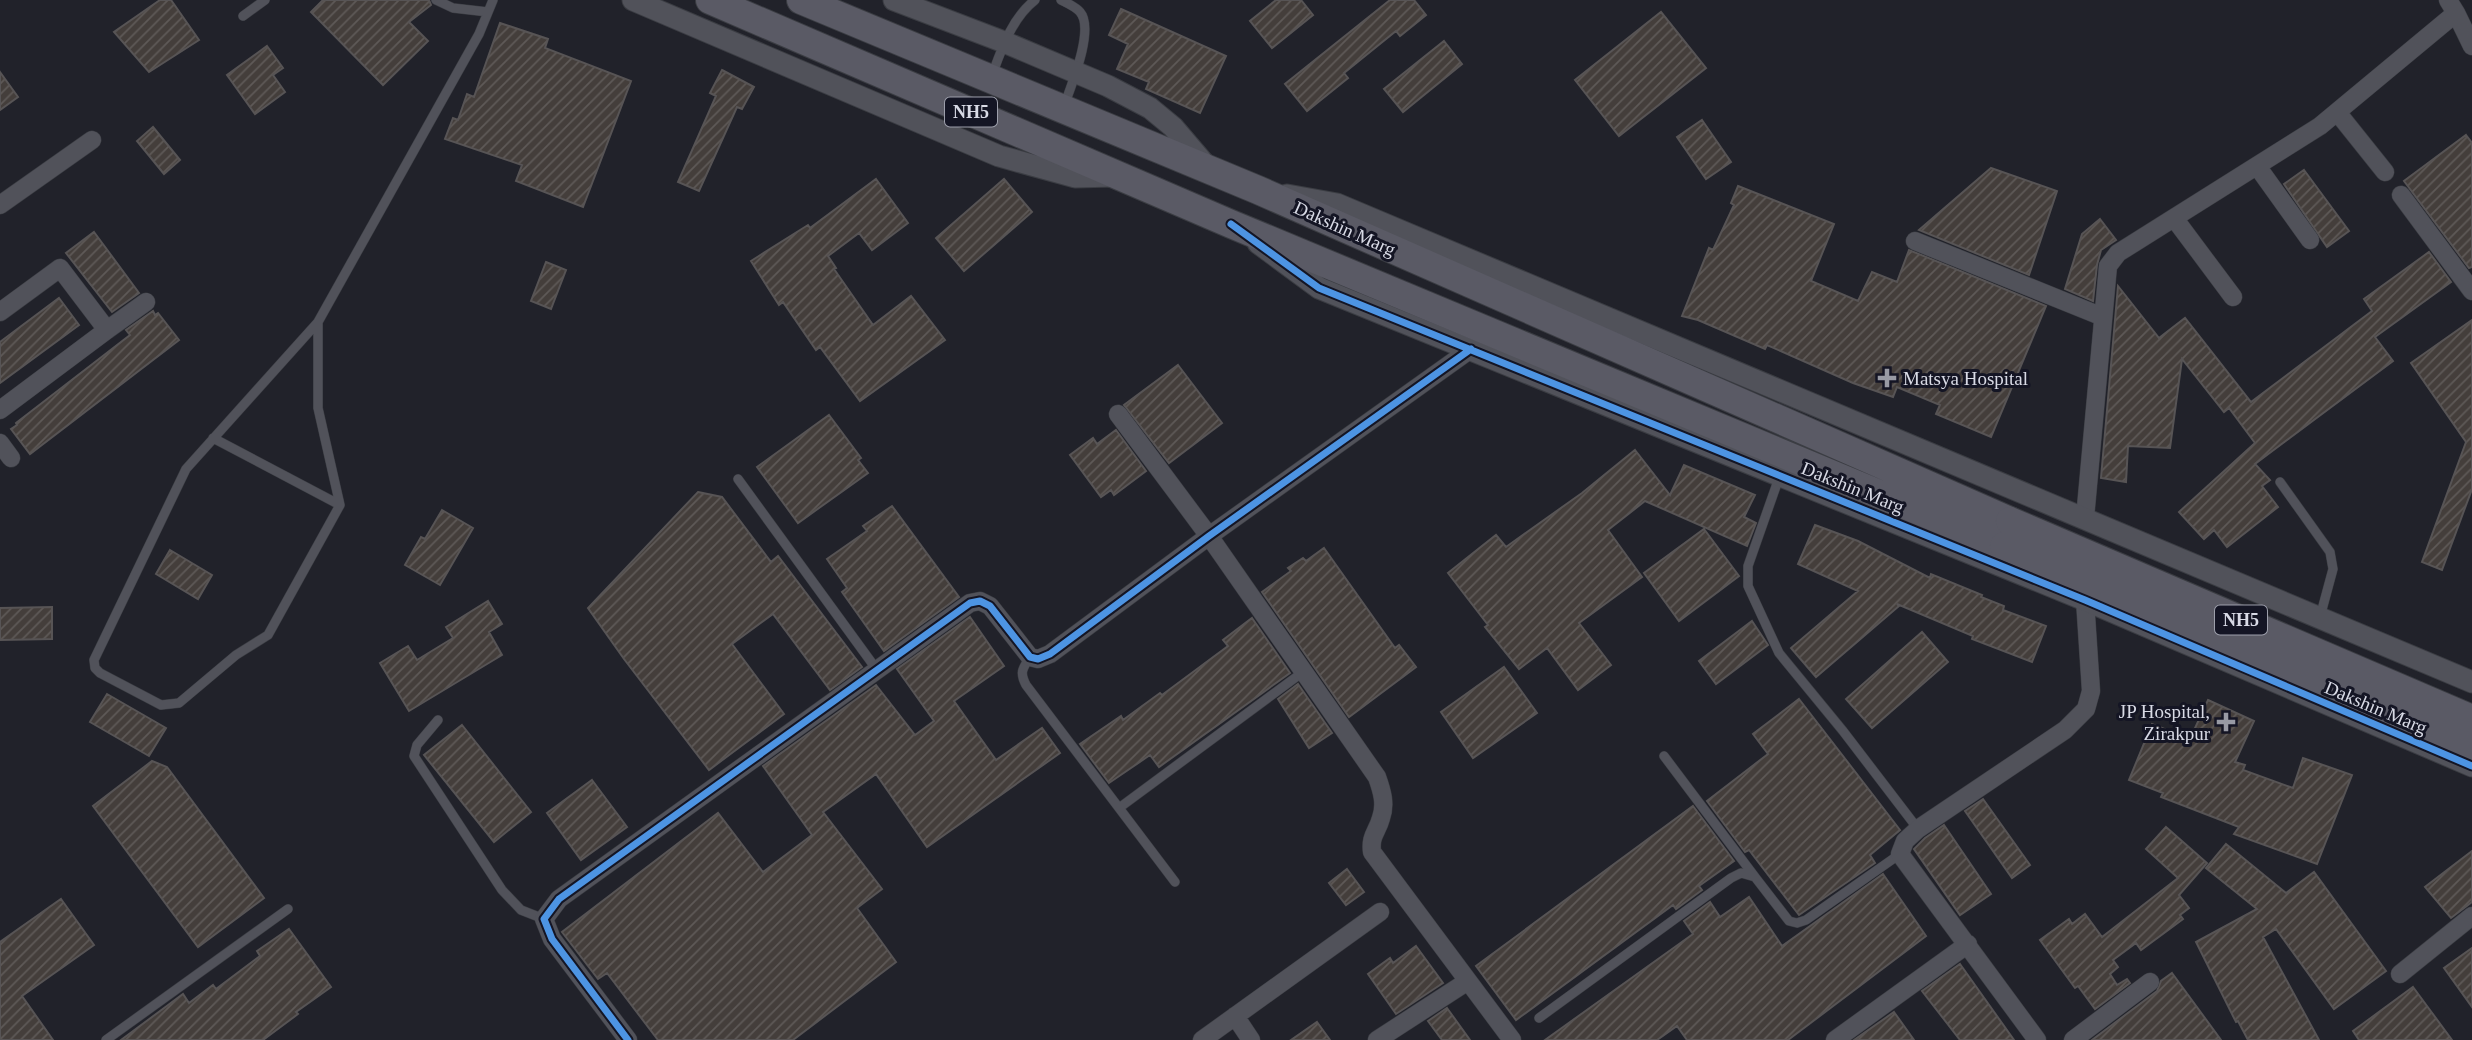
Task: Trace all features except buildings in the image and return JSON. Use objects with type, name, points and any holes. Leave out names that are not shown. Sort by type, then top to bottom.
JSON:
[{"type":"highway","name":"Dakshin Marg","points":[[710,0],[1231,224],[2472,719]]},
{"type":"highway","name":"Dakshin Marg","points":[[801,0],[1258,190],[2472,746]]},
{"type":"street","points":[[633,0],[999,156],[1075,177],[1120,176]]},
{"type":"street","points":[[894,0],[926,5],[1150,108],[1173,127],[1211,171]]},
{"type":"street","points":[[2085,518],[2108,266],[2118,253],[2320,126],[2452,6],[2471,44]]},
{"type":"street","points":[[2336,112],[2385,172]]},
{"type":"street","points":[[0,205],[92,140]]},
{"type":"street","points":[[2257,166],[2310,240]]},
{"type":"street","name":"Dakshin Marg","points":[[1258,190],[1337,204],[2472,682]]},
{"type":"street","points":[[2401,195],[2472,292]]},
{"type":"street","points":[[2174,218],[2233,297]]},
{"type":"street","name":"Dakshin Marg","points":[[1231,224],[1320,288],[2085,600],[2472,766]]},
{"type":"street","points":[[1915,242],[2103,317]]},
{"type":"street","points":[[0,312],[60,268],[107,330]]},
{"type":"street","points":[[0,410],[146,302]]},
{"type":"street","points":[[628,1040],[552,939],[544,919],[559,899],[970,603],[980,601],[990,606],[1030,657],[1038,659],[1050,653],[1471,349]]},
{"type":"street","points":[[1118,414],[1209,536],[1377,777],[1384,797],[1382,817],[1371,840],[1372,852],[1512,1040]]},
{"type":"street","points":[[0,443],[11,458]]},
{"type":"street","points":[[2037,1040],[1900,854],[1905,841],[1919,829],[2064,730],[2086,709],[2091,691],[2085,600]]},
{"type":"street","points":[[2279,683],[2312,614]]},
{"type":"street","points":[[1202,1040],[1380,912]]},
{"type":"street","points":[[2400,974],[2472,916]]},
{"type":"street","points":[[1835,1040],[1968,944]]},
{"type":"street","points":[[1377,1040],[1468,981]]},
{"type":"street","points":[[2073,1040],[2150,982]]},
{"type":"street","points":[[1235,1016],[1251,1040]]},
{"type":"lane","points":[[243,16],[265,0]]},
{"type":"lane","points":[[436,0],[453,8],[488,12]]},
{"type":"lane","points":[[318,322],[318,408],[340,505],[268,635],[236,655],[179,703],[161,705],[112,680],[95,668],[94,660],[186,469],[318,322],[479,34],[493,0]]},
{"type":"lane","points":[[990,80],[1004,42],[1024,9],[1035,0]]},
{"type":"lane","points":[[1061,0],[1081,13],[1086,27],[1076,72],[1063,110]]},
{"type":"lane","points":[[213,438],[340,505]]},
{"type":"lane","points":[[1780,474],[1748,566],[1748,586],[1779,653],[1919,829]]},
{"type":"lane","points":[[738,479],[877,670]]},
{"type":"lane","points":[[2280,482],[2330,552],[2333,569],[2312,614]]},
{"type":"lane","points":[[1030,657],[1022,668],[1021,676],[1026,685],[1175,882]]},
{"type":"lane","points":[[1119,808],[1303,672]]},
{"type":"lane","points":[[438,720],[417,745],[414,756],[502,890],[522,909],[544,919]]},
{"type":"lane","points":[[1664,756],[1789,921],[1797,923],[1806,920],[1900,854]]},
{"type":"lane","points":[[1539,1018],[1731,878],[1741,873],[1755,877]]},
{"type":"lane","points":[[106,1040],[288,909]]},
{"type":"cycle path","points":[[1231,224],[1319,288],[2085,600],[2472,766]]},
{"type":"cycle path","points":[[628,1040],[552,939],[544,919],[559,899],[970,603],[980,601],[990,606],[1030,657],[1038,659],[1050,654],[1209,536],[1471,349]]},
{"type":"place","name":"Matsya Hospital","points":[[1887,378]]},
{"type":"place","name":"JP Hospital, Zirakpur","points":[[2226,722]]}]
